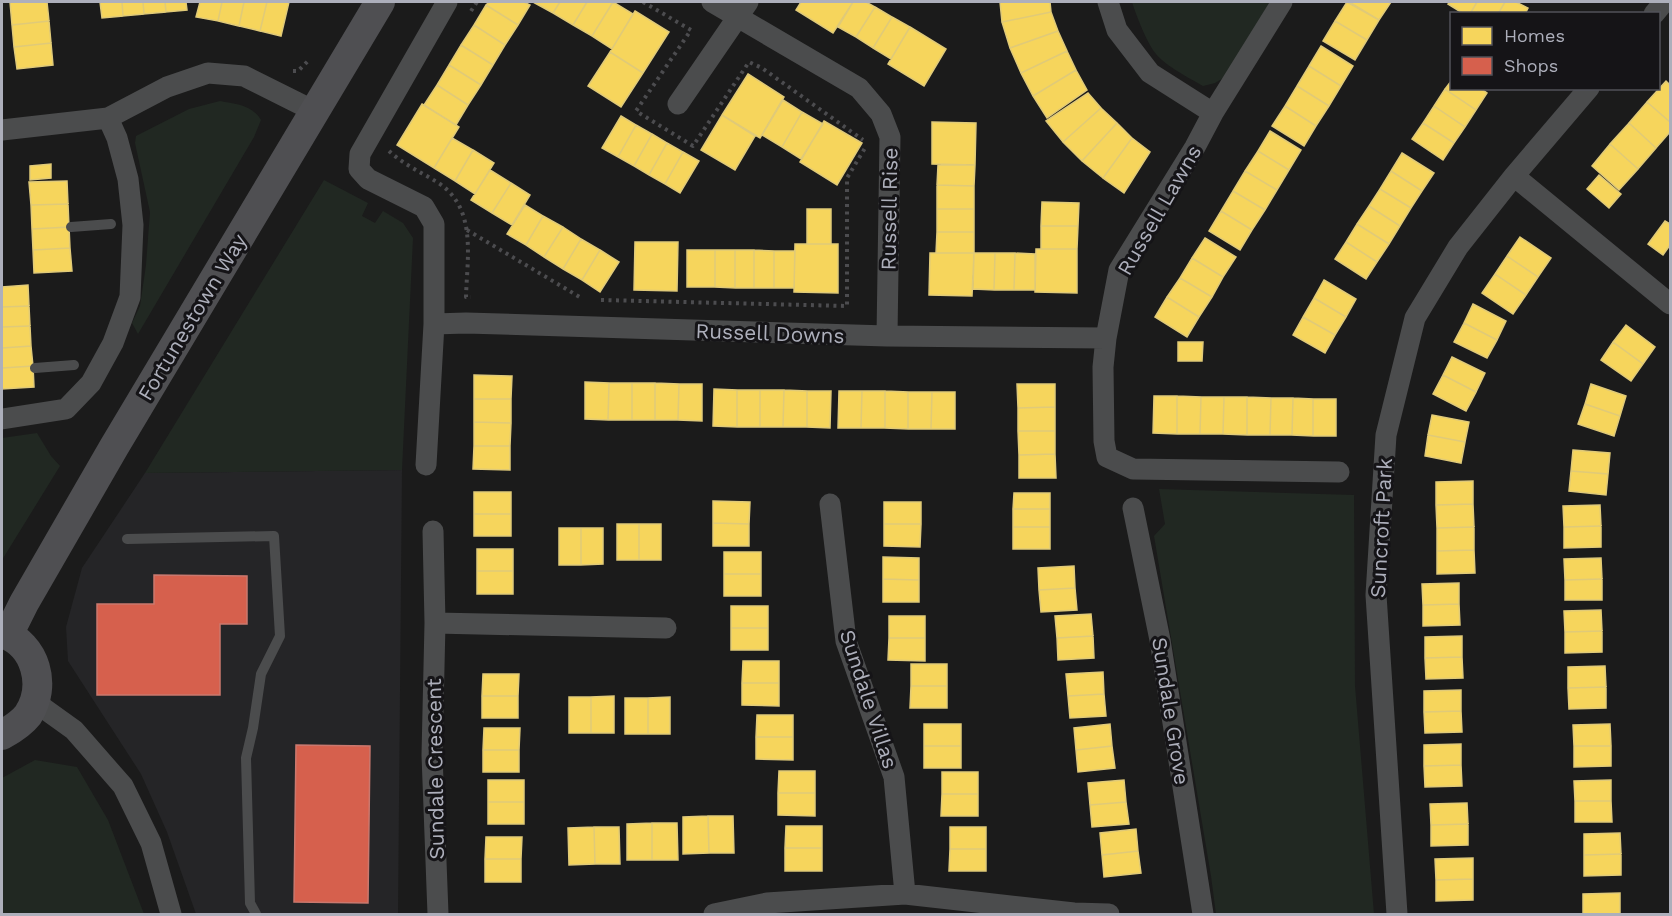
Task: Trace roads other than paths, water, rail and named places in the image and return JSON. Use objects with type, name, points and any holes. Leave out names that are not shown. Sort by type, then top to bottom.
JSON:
[{"type":"street","name":"Fortunestown Way","points":[[5,634],[380,2]]},
{"type":"street","points":[[426,465],[434,324],[434,224],[424,207],[368,179],[359,169],[360,154],[447,2]]},
{"type":"street","name":"Russell Rise","points":[[712,2],[743,10],[859,88],[881,114],[890,136],[887,336]]},
{"type":"street","points":[[1108,2],[1117,30],[1150,73],[1213,113]]},
{"type":"street","name":"Russell Lawns","points":[[1282,2],[1213,113],[1196,147],[1119,270],[1103,367],[1104,441],[1107,457],[1133,469],[1339,472]]},
{"type":"street","points":[[678,104],[743,10]]},
{"type":"street","points":[[2,130],[108,118],[167,87],[208,73],[244,76],[314,111]]},
{"type":"street","name":"Suncroft Park","points":[[1397,915],[1376,595],[1386,435],[1415,318],[1458,247],[1514,176],[1587,90]]},
{"type":"street","points":[[2,419],[66,409],[91,383],[113,343],[130,297],[133,225],[128,180],[117,138],[108,118]]},
{"type":"street","points":[[1514,176],[1671,304]]},
{"type":"street","name":"Russell Downs","points":[[434,324],[466,323],[887,336],[1106,338]]},
{"type":"street","name":"Sundale Villas","points":[[830,504],[846,641],[894,777],[905,894]]},
{"type":"street","name":"Sundale Grove","points":[[1133,508],[1160,640],[1203,915]]},
{"type":"street","name":"Sundale Crescent","points":[[433,531],[435,623],[432,755],[438,915]]},
{"type":"street","points":[[435,623],[666,628]]},
{"type":"street","points":[[2,735],[15,728],[27,716],[35,702],[38,686],[37,671],[26,650],[5,634]]},
{"type":"street","points":[[35,702],[74,730],[123,786],[152,843],[171,915]]},
{"type":"street","points":[[727,914],[767,903],[905,894],[1109,915]]},
{"type":"lane","points":[[71,227],[111,224]]},
{"type":"lane","points":[[35,368],[74,365]]},
{"type":"lane","points":[[127,539],[274,536],[280,636],[261,674],[246,758],[250,903],[256,915]]}]
